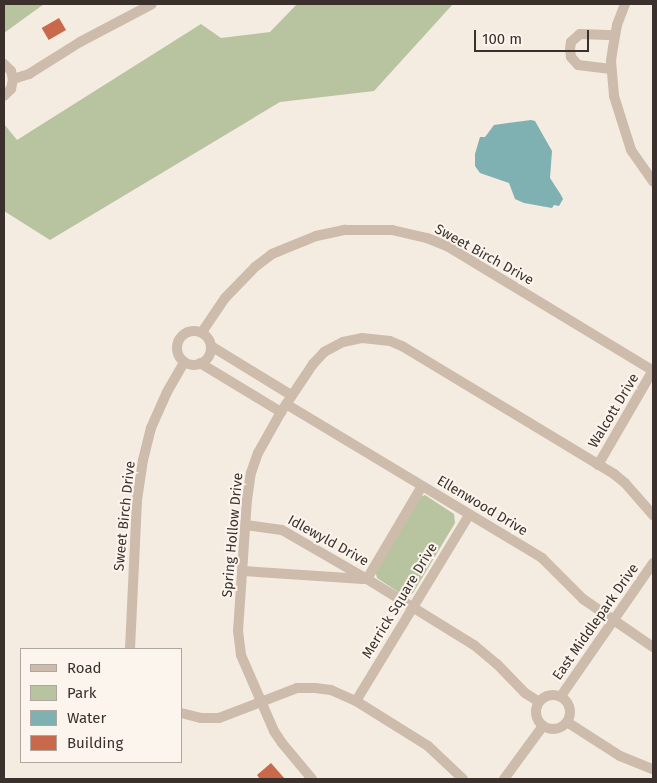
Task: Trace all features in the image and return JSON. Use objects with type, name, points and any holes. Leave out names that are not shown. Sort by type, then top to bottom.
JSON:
[{"type":"street","points":[[13,79],[29,74],[80,42],[152,4]]},
{"type":"street","points":[[625,4],[614,35],[612,69],[614,96],[624,133],[641,166],[653,182]]},
{"type":"street","points":[[612,69],[578,65],[571,57],[570,50],[572,42],[580,34],[614,35]]},
{"type":"street","points":[[4,64],[11,72],[13,79],[11,89],[4,96]]},
{"type":"street","name":"Sweet Birch Drive","points":[[202,332],[225,298],[272,254],[316,236],[371,228],[392,230],[427,238],[447,246],[653,370]]},
{"type":"street","points":[[194,330],[202,332],[209,338],[211,346],[210,354],[200,363],[184,363],[177,353],[176,345],[180,337],[186,332],[194,330]]},
{"type":"street","name":"Spring Hollow Drive","points":[[312,779],[282,743],[260,702],[241,655],[238,631],[251,472],[258,452],[286,404],[313,364],[324,352],[343,342],[362,338],[390,340],[625,483],[653,516]]},
{"type":"street","name":"Ellenwood Drive","points":[[211,346],[286,404]]},
{"type":"street","name":"Sweet Birch Drive","points":[[130,648],[137,500],[143,460],[151,428],[166,392],[184,363]]},
{"type":"street","name":"Ellenwood Drive","points":[[200,363],[286,404],[542,558],[583,599],[613,621],[653,646]]},
{"type":"street","name":"Walcott Drive","points":[[598,465],[653,370]]},
{"type":"street","points":[[366,579],[422,486]]},
{"type":"street","name":"Merrick Square Drive","points":[[356,701],[469,515]]},
{"type":"street","name":"Idlewyld Drive","points":[[246,525],[282,530],[366,579],[474,645],[498,664],[525,693],[538,701]]},
{"type":"street","name":"East Middlepark Drive","points":[[561,696],[653,563]]},
{"type":"street","name":"Idlewyld Drive","points":[[242,571],[366,579]]},
{"type":"street","points":[[182,713],[201,718],[219,718],[279,693],[297,688],[331,690],[356,701],[428,746],[463,779]]},
{"type":"street","points":[[553,694],[561,696],[567,702],[570,710],[567,722],[556,729],[543,726],[536,717],[535,709],[538,701],[545,696],[553,694]]},
{"type":"street","points":[[567,722],[620,756],[653,769]]},
{"type":"street","points":[[504,779],[543,726]]},
{"type":"green space","points":[[4,4],[44,4],[4,33]]},
{"type":"green space","points":[[297,4],[453,4],[374,91],[280,102],[50,240],[4,211],[4,124],[17,140],[201,24],[221,38],[270,32]]},
{"type":"green space","points":[[425,495],[454,514],[455,523],[413,593],[404,596],[377,578],[375,570],[417,498]]},
{"type":"water","points":[[535,121],[552,151],[550,178],[563,199],[559,206],[554,205],[552,208],[524,203],[515,199],[509,183],[480,173],[475,166],[475,154],[480,137],[485,137],[494,125]]},
{"type":"building","points":[[59,18],[66,30],[49,40],[42,28]]},
{"type":"building","points":[[271,763],[285,779],[260,779],[257,775]]}]
